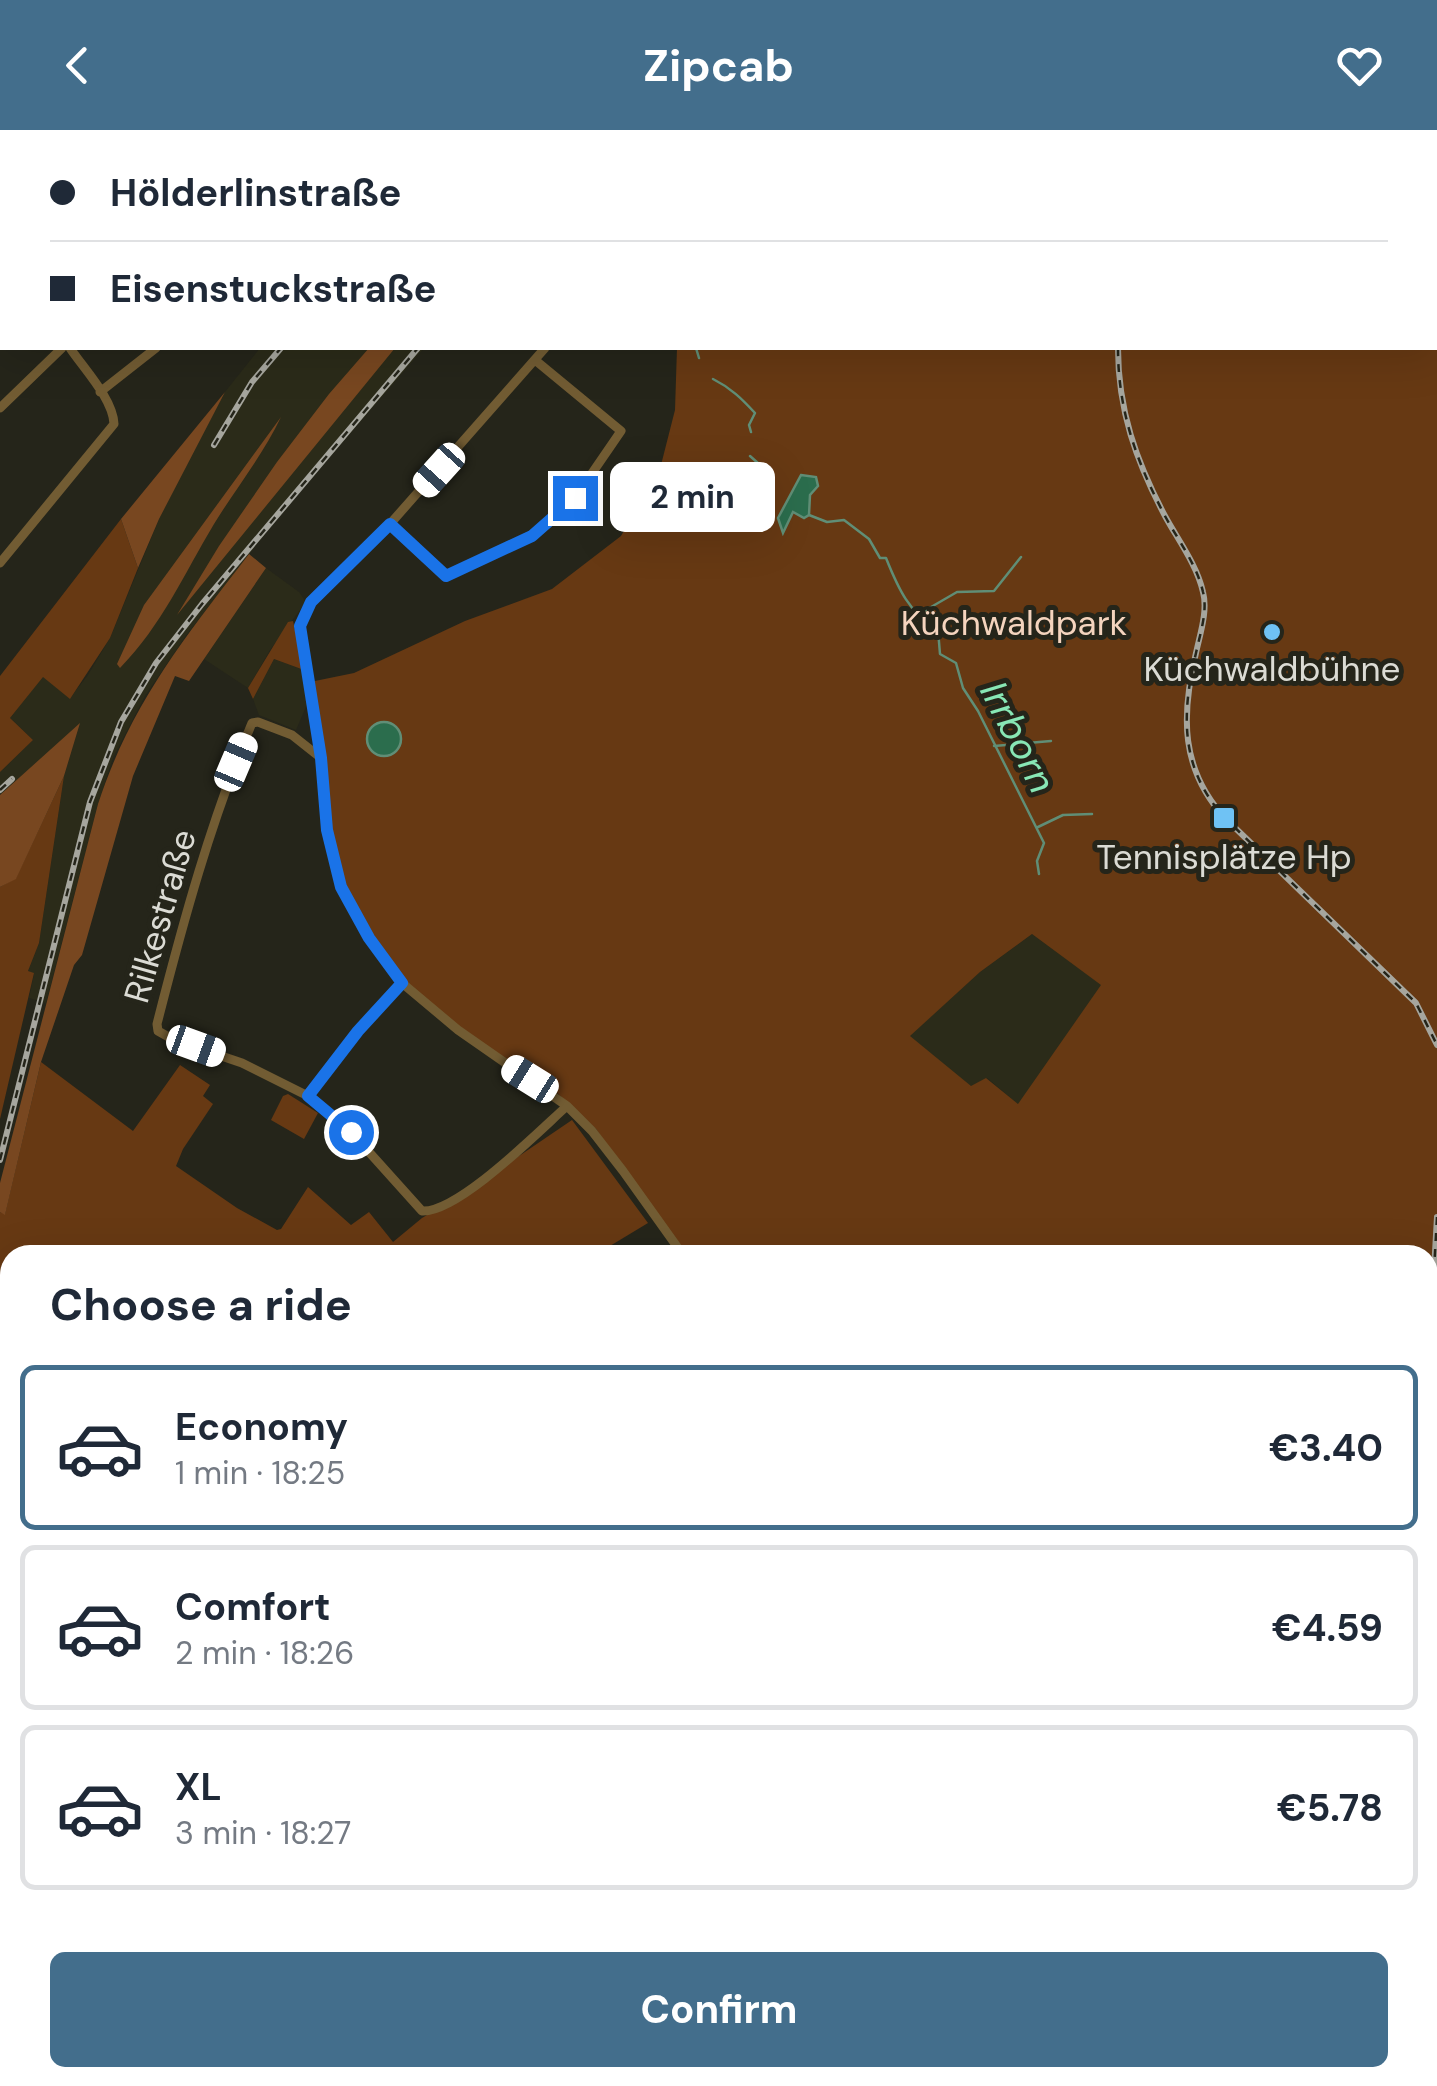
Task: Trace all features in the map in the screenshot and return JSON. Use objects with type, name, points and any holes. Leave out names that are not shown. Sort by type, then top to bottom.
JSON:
[{"type":"street","points":[[0,408],[60,350]]},
{"type":"street","points":[[0,563],[114,420],[71,350]]},
{"type":"street","points":[[100,392],[153,350]]},
{"type":"street","points":[[543,350],[390,524],[311,602],[300,626],[321,758],[327,830],[341,887],[369,938],[402,983],[458,1030],[566,1106],[614,1160],[675,1245]]},
{"type":"street","points":[[390,524],[446,576],[532,536],[575,498],[621,432],[535,360]]},
{"type":"street","name":"Rilkestraße","points":[[308,1096],[242,1063],[174,1040],[158,1032],[157,1024],[187,907],[252,723],[292,735],[321,758]]},
{"type":"street","points":[[402,983],[358,1031],[308,1096],[351,1132],[422,1211],[434,1210],[517,1154],[566,1106]]},
{"type":"shaded area","points":[[258,350],[422,350],[278,517],[185,637],[145,696],[113,758],[98,804],[46,1003],[29,998],[34,974],[28,971],[39,943],[64,776],[79,726],[0,795],[0,772],[33,740],[10,718],[43,676],[70,698],[88,675],[110,638],[159,519],[225,392]]},
{"type":"shaded area","points":[[367,350],[393,350],[177,615],[219,546],[329,394]]},
{"type":"shaded area","points":[[225,392],[159,519],[138,568],[121,519]]},
{"type":"shaded area","points":[[281,417],[160,617],[120,668],[117,664],[144,605]]},
{"type":"shaded area","points":[[801,475],[816,477],[818,486],[810,495],[809,515],[804,518],[793,512],[783,533],[778,518]]},
{"type":"shaded area","points":[[249,554],[266,568],[189,681],[175,676],[133,776],[82,955],[74,965],[41,1062],[5,1215],[0,1212],[0,1183],[98,804],[111,768],[162,672]]},
{"type":"shaded area","points":[[266,568],[299,592],[306,602],[270,650],[248,688],[204,659]]},
{"type":"shaded area","points":[[274,659],[304,670],[308,702],[296,730],[259,715],[253,699]]},
{"type":"shaded area","points":[[384,722],[396,727],[401,739],[396,751],[384,756],[372,751],[367,739],[372,727]]},
{"type":"shaded area","points":[[80,723],[64,776],[16,879],[0,887],[0,795]]},
{"type":"shaded area","points":[[1032,934],[1102,985],[1019,1105],[987,1078],[971,1087],[909,1036],[980,972]]},
{"type":"green space","name":"Küchwaldpark","points":[[677,350],[1437,350],[1437,1245],[678,1245],[596,1129],[556,1092],[487,1049],[405,984],[343,885],[329,828],[310,682],[354,673],[465,621],[552,589],[621,536],[661,465],[675,410]],"holes":[[[1032,934],[1101,985],[1018,1104],[986,1078],[971,1086],[910,1036],[980,972]]]},
{"type":"green space","points":[[121,519],[138,568],[110,638],[70,699],[43,677],[10,718],[33,740],[0,772],[0,676]]},
{"type":"green space","points":[[293,621],[304,670],[274,659],[253,699],[248,688],[288,622]]},
{"type":"green space","points":[[64,776],[39,943],[28,971],[34,973],[0,1119],[0,887],[16,878]]},
{"type":"green space","points":[[41,1062],[133,1131],[180,1065],[210,1085],[203,1096],[213,1104],[176,1166],[277,1230],[308,1187],[351,1225],[369,1212],[393,1242],[422,1218],[572,1120],[648,1223],[612,1245],[0,1245],[0,1212],[5,1214]]},
{"type":"green space","points":[[288,1094],[318,1113],[304,1139],[271,1120],[283,1096]]},
{"type":"waterway","points":[[697,350],[699,358]]},
{"type":"waterway","name":"Irrborn","points":[[713,379],[755,413],[749,425],[751,432]]},
{"type":"waterway","points":[[750,456],[759,464]]},
{"type":"waterway","name":"Irrborn","points":[[809,515],[827,522],[844,520],[869,539],[880,558],[886,558],[912,608],[938,630],[940,654],[956,663],[963,688],[1044,843],[1037,861],[1039,874]]},
{"type":"waterway","points":[[919,614],[957,592],[994,591],[1021,557]]},
{"type":"waterway","points":[[994,746],[1051,741]]},
{"type":"waterway","points":[[1038,827],[1063,815],[1092,814]]},
{"type":"railway","points":[[214,445],[252,382],[279,350]]},
{"type":"railway","points":[[0,1160],[90,802],[121,722],[156,663],[202,604],[416,350]]},
{"type":"railway","points":[[1118,350],[1121,393],[1137,455],[1192,562],[1203,592],[1204,615],[1191,676],[1187,720],[1192,761],[1200,781],[1226,819],[1416,1003],[1437,1045]]},
{"type":"railway","points":[[0,790],[12,779]]},
{"type":"railway","points":[[1435,1245],[1437,1217]]},
{"type":"place","name":"Küchwaldbühne","points":[[1272,632]]},
{"type":"place","name":"Tennisplätze Hp","points":[[1224,818]]},
{"type":"route","points":[[351,1132],[308,1096],[358,1031],[402,983],[369,938],[341,887],[327,830],[321,758],[300,626],[311,602],[390,524],[446,576],[532,536],[575,498]]}]
